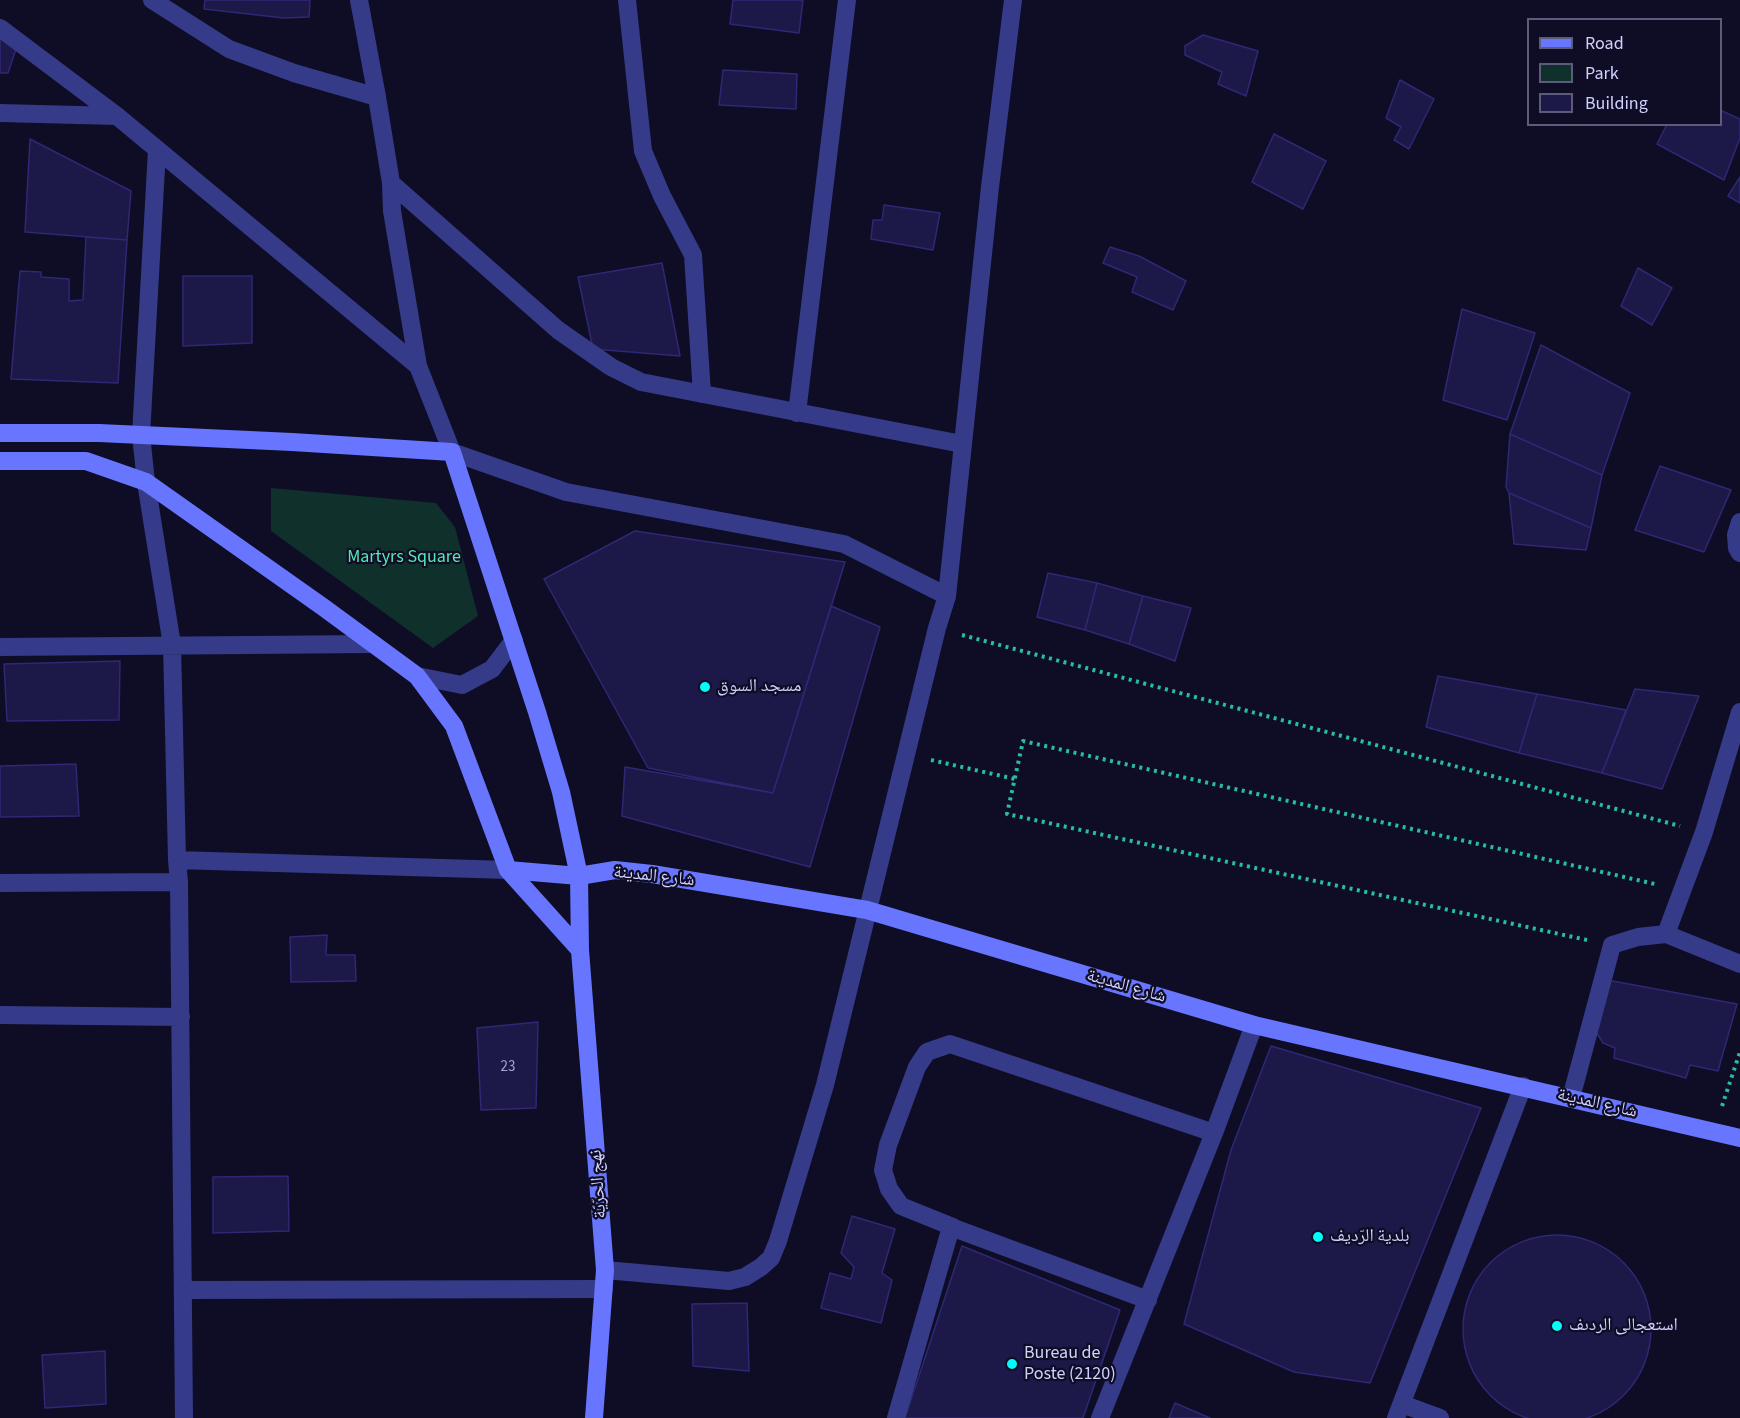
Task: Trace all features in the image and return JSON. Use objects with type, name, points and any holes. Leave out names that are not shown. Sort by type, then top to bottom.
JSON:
[{"type":"street","points":[[152,0],[229,48],[294,73],[377,97]]},
{"type":"street","points":[[359,0],[377,97],[392,212],[418,366],[452,452]]},
{"type":"street","points":[[627,0],[643,151],[662,196],[693,255],[702,394]]},
{"type":"street","points":[[797,413],[847,0]]},
{"type":"street","points":[[605,1270],[729,1281],[745,1277],[761,1267],[771,1258],[778,1241],[825,1084],[948,588],[990,187],[1013,0]]},
{"type":"street","points":[[0,28],[117,116],[418,366]]},
{"type":"street","points":[[0,112],[117,116]]},
{"type":"street","points":[[157,150],[141,435],[146,482],[172,645],[177,860],[180,882],[184,1418]]},
{"type":"street","points":[[390,183],[558,330],[611,367],[641,382],[962,444]]},
{"type":"street","points":[[0,433],[141,435],[292,441],[452,452],[566,492],[844,544],[948,588]]},
{"type":"street","name":"نهج الحرّيّة","points":[[452,452],[561,792],[579,876],[580,950],[605,1270],[594,1418]]},
{"type":"street","points":[[0,461],[86,461],[146,482],[417,676],[454,726],[508,870],[580,950]]},
{"type":"street","points":[[1740,522],[1736,535],[1737,548],[1740,553]]},
{"type":"street","points":[[417,676],[462,685],[492,669],[514,640]]},
{"type":"street","points":[[0,647],[374,644]]},
{"type":"street","points":[[1666,934],[1704,832],[1740,712]]},
{"type":"street","points":[[177,860],[508,870]]},
{"type":"street","name":"شارع المدينة","points":[[508,870],[579,876],[615,870],[652,874],[867,910],[1254,1025],[1740,1138]]},
{"type":"street","points":[[0,883],[180,882]]},
{"type":"street","points":[[1571,1098],[1612,945],[1638,937],[1666,934],[1740,964]]},
{"type":"street","points":[[0,1015],[181,1017]]},
{"type":"street","points":[[1101,1418],[1214,1133],[1254,1025]]},
{"type":"street","points":[[1148,1300],[901,1206],[889,1189],[883,1170],[888,1145],[917,1067],[927,1052],[950,1044],[1214,1133]]},
{"type":"street","points":[[1440,1418],[1399,1411],[1523,1086]]},
{"type":"street","points":[[896,1418],[951,1227],[953,1227]]},
{"type":"street","points":[[183,1290],[604,1289]]},
{"type":"path","points":[[937,628],[1704,832]]},
{"type":"path","points":[[1612,945],[1007,814],[1023,741],[1682,890]]},
{"type":"path","points":[[906,754],[1015,779]]},
{"type":"path","points":[[1714,1131],[1740,1052]]},
{"type":"green space","name":"Martyrs Square","points":[[271,488],[436,503],[455,527],[478,616],[433,648],[271,531]]},
{"type":"building","points":[[205,0],[310,0],[309,17],[284,18],[204,9]]},
{"type":"building","points":[[733,0],[803,0],[799,33],[730,24]]},
{"type":"building","points":[[0,33],[17,46],[8,73],[0,73]]},
{"type":"building","points":[[1203,35],[1258,51],[1246,96],[1218,84],[1222,72],[1185,55],[1185,46]]},
{"type":"building","points":[[723,70],[797,74],[796,109],[719,105]]},
{"type":"building","points":[[1400,80],[1434,99],[1409,149],[1394,140],[1401,127],[1386,118]]},
{"type":"building","points":[[1722,111],[1740,119],[1740,138],[1724,180],[1657,144],[1666,126],[1722,126]]},
{"type":"building","points":[[1274,134],[1326,161],[1303,209],[1252,182]]},
{"type":"building","points":[[30,139],[131,191],[127,240],[25,232]]},
{"type":"building","points":[[1740,177],[1740,203],[1728,196]]},
{"type":"building","points":[[884,205],[940,213],[933,250],[871,239],[873,220],[882,220]]},
{"type":"building","points":[[86,237],[127,240],[118,383],[11,379],[20,271],[41,272],[41,277],[69,279],[69,301],[83,300]]},
{"type":"building","points":[[1110,247],[1139,256],[1186,281],[1173,310],[1132,292],[1137,277],[1103,263]]},
{"type":"building","points":[[662,263],[680,356],[593,349],[578,277]]},
{"type":"building","points":[[1638,268],[1672,288],[1652,325],[1621,306]]},
{"type":"building","points":[[183,276],[252,276],[252,343],[183,346]]},
{"type":"building","points":[[1462,309],[1535,333],[1507,420],[1443,400]]},
{"type":"building","points":[[1541,345],[1630,393],[1602,475],[1510,434]]},
{"type":"building","points":[[1510,434],[1602,475],[1591,528],[1509,493],[1506,487]]},
{"type":"building","points":[[1660,466],[1731,490],[1704,552],[1635,530]]},
{"type":"building","points":[[1509,493],[1591,528],[1586,550],[1514,544]]},
{"type":"building","name":"مسجد السوق","points":[[635,531],[845,562],[773,793],[648,768],[544,579]]},
{"type":"building","points":[[1048,573],[1097,583],[1085,630],[1037,617]]},
{"type":"building","points":[[1097,583],[1143,596],[1129,644],[1085,630]]},
{"type":"building","points":[[1143,596],[1191,608],[1175,661],[1129,644]]},
{"type":"building","points":[[831,606],[880,627],[810,867],[622,816],[625,767],[773,793]]},
{"type":"building","points":[[120,661],[119,720],[7,721],[4,664]]},
{"type":"building","points":[[1438,676],[1537,694],[1519,753],[1426,727]]},
{"type":"building","points":[[1635,689],[1699,696],[1662,789],[1602,773]]},
{"type":"building","points":[[1537,694],[1626,710],[1602,773],[1519,753]]},
{"type":"building","points":[[76,764],[79,816],[0,817],[0,766]]},
{"type":"building","points":[[327,935],[326,955],[355,955],[356,981],[291,982],[290,937]]},
{"type":"building","points":[[1607,980],[1737,1004],[1718,1071],[1690,1065],[1686,1078],[1614,1058],[1615,1048],[1603,1043],[1595,1030]]},
{"type":"building","points":[[538,1022],[536,1108],[481,1110],[477,1028]]},
{"type":"building","name":"بلدية الرّديف","points":[[1271,1046],[1481,1108],[1370,1383],[1294,1372],[1184,1324],[1231,1150]]},
{"type":"building","points":[[288,1176],[289,1231],[213,1233],[213,1177]]},
{"type":"building","points":[[852,1216],[895,1229],[882,1273],[892,1280],[881,1323],[821,1308],[830,1273],[851,1279],[854,1267],[841,1253]]},
{"type":"building","name":"استعجالى الردىف","points":[[1539,1236],[1575,1236],[1602,1246],[1617,1256],[1640,1284],[1651,1320],[1650,1347],[1636,1381],[1624,1396],[1609,1408],[1584,1419],[1530,1419],[1505,1408],[1490,1396],[1478,1381],[1464,1347],[1464,1311],[1478,1277],[1490,1262],[1505,1250]]},
{"type":"building","name":"Bureau de Poste (2120)","points":[[962,1246],[1120,1310],[1083,1418],[905,1418]]},
{"type":"building","points":[[747,1303],[749,1371],[693,1366],[692,1304]]},
{"type":"building","points":[[105,1351],[106,1404],[45,1408],[42,1355]]},
{"type":"building","points":[[1175,1403],[1210,1418],[1169,1418]]},
{"type":"place","name":"مسجد السوق","points":[[705,687]]},
{"type":"place","name":"بلدية الرّديف","points":[[1318,1237]]},
{"type":"place","name":"استعجالى الردىف","points":[[1557,1326]]},
{"type":"place","name":"Bureau de Poste (2120)","points":[[1012,1364]]}]
